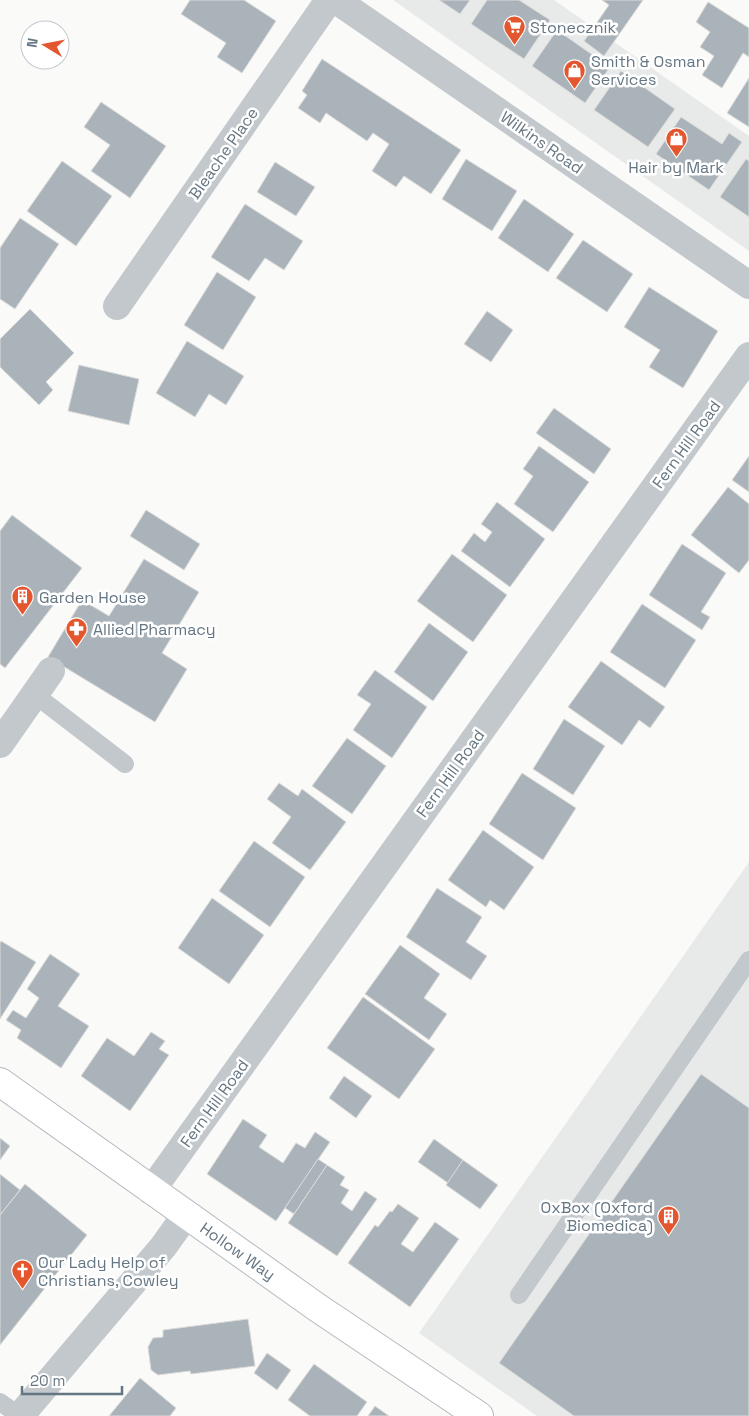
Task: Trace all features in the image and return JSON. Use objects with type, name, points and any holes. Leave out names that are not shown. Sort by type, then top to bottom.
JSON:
[{"type":"main road","name":"Hollow Way","points":[[0,1082],[318,1308],[476,1415]]},
{"type":"street","name":"Bleache Place","points":[[117,306],[329,0]]},
{"type":"street","name":"Wilkins Road","points":[[336,0],[749,285]]},
{"type":"street","name":"Fern Hill Road","points":[[151,1191],[749,356]]},
{"type":"street","points":[[0,744],[51,671]]},
{"type":"street","points":[[20,1416],[163,1247],[186,1215]]},
{"type":"lane","points":[[34,694],[125,764]]},
{"type":"lane","points":[[519,1295],[749,960]]},
{"type":"lane","points":[[0,1402],[20,1416]]},
{"type":"shaded area","points":[[393,0],[554,0],[749,136],[749,251]]},
{"type":"shaded area","points":[[749,862],[749,1416],[537,1416],[419,1333]]},
{"type":"building","points":[[190,0],[244,0],[276,21],[242,73],[217,57],[226,43],[181,14]]},
{"type":"building","points":[[439,0],[470,0],[460,14]]},
{"type":"building","points":[[487,0],[519,0],[550,20],[524,59],[471,24]]},
{"type":"building","points":[[602,0],[643,0],[604,56],[584,41],[609,5]]},
{"type":"building","points":[[708,2],[749,28],[749,57],[743,53],[722,88],[702,75],[714,56],[700,47],[710,32],[696,22]]},
{"type":"building","points":[[557,30],[610,67],[585,103],[532,66]]},
{"type":"building","points":[[322,59],[461,150],[431,194],[404,176],[396,187],[372,171],[389,144],[373,133],[367,141],[326,113],[320,123],[298,108],[307,95],[302,91]]},
{"type":"building","points":[[621,71],[675,109],[648,147],[594,110]]},
{"type":"building","points":[[749,78],[749,127],[727,113]]},
{"type":"building","points":[[101,102],[166,146],[130,198],[91,171],[110,145],[84,127]]},
{"type":"building","points":[[681,117],[722,144],[729,133],[742,142],[709,190],[656,154]]},
{"type":"building","points":[[466,159],[517,191],[492,231],[442,199]]},
{"type":"building","points":[[746,159],[749,161],[749,217],[720,197]]},
{"type":"building","points":[[62,161],[112,196],[76,246],[27,211]]},
{"type":"building","points":[[275,162],[315,187],[296,216],[257,192]]},
{"type":"building","points":[[524,199],[574,234],[548,272],[498,238]]},
{"type":"building","points":[[245,204],[303,241],[284,270],[265,258],[249,281],[211,257]]},
{"type":"building","points":[[20,218],[59,244],[15,309],[0,299],[0,248]]},
{"type":"building","points":[[583,240],[633,274],[607,312],[556,278]]},
{"type":"building","points":[[217,272],[256,297],[223,350],[184,325]]},
{"type":"building","points":[[649,287],[718,331],[683,388],[649,367],[660,350],[624,327]]},
{"type":"building","points":[[30,309],[74,353],[46,382],[53,390],[39,405],[0,367],[0,339]]},
{"type":"building","points":[[487,311],[513,330],[491,362],[464,344]]},
{"type":"building","points":[[187,341],[244,376],[226,405],[209,394],[195,417],[156,393]]},
{"type":"building","points":[[79,365],[139,379],[129,425],[68,411]]},
{"type":"building","points":[[554,408],[611,449],[594,474],[536,433]]},
{"type":"building","points":[[539,446],[589,482],[553,532],[514,504],[533,476],[523,469]]},
{"type":"building","points":[[749,456],[749,492],[732,480]]},
{"type":"building","points":[[728,487],[749,504],[749,560],[739,573],[691,535]]},
{"type":"building","points":[[497,502],[545,539],[510,587],[461,551],[474,533],[485,542],[492,532],[481,524]]},
{"type":"building","points":[[146,510],[200,544],[184,570],[130,536]]},
{"type":"building","name":"Garden House","points":[[12,515],[82,568],[5,668],[0,664],[0,531]]},
{"type":"building","points":[[682,544],[726,573],[701,612],[710,617],[702,630],[649,595]]},
{"type":"building","points":[[452,554],[507,595],[473,642],[417,601]]},
{"type":"building","points":[[144,559],[199,592],[162,653],[187,669],[155,722],[48,657],[82,600],[109,616]]},
{"type":"building","points":[[642,604],[696,640],[665,688],[610,652]]},
{"type":"building","points":[[429,623],[468,652],[433,701],[394,672]]},
{"type":"building","points":[[601,661],[665,707],[650,728],[639,720],[622,745],[568,707]]},
{"type":"building","points":[[375,670],[427,707],[392,758],[353,730],[371,704],[357,695]]},
{"type":"building","points":[[564,719],[605,746],[573,795],[533,769]]},
{"type":"building","points":[[347,738],[386,766],[352,814],[312,786]]},
{"type":"building","points":[[522,773],[576,808],[543,860],[489,824]]},
{"type":"building","points":[[279,783],[298,796],[302,789],[346,822],[310,870],[272,843],[291,817],[267,799]]},
{"type":"building","points":[[483,830],[534,867],[504,910],[490,900],[486,907],[448,880]]},
{"type":"building","points":[[254,841],[305,877],[270,927],[219,891]]},
{"type":"building","points":[[437,888],[482,917],[466,942],[487,956],[471,980],[406,937]]},
{"type":"building","points":[[212,898],[264,935],[229,984],[178,948]]},
{"type":"building","points":[[1,941],[36,962],[0,1019],[0,943]]},
{"type":"building","points":[[400,945],[440,974],[424,998],[447,1014],[429,1040],[365,994]]},
{"type":"building","points":[[50,954],[80,974],[58,1006],[89,1026],[61,1068],[17,1038],[21,1030],[6,1020],[13,1010],[26,1018],[39,998],[27,989]]},
{"type":"building","points":[[363,997],[435,1049],[399,1099],[327,1048]]},
{"type":"building","points":[[151,1032],[165,1041],[159,1049],[169,1055],[130,1111],[81,1076],[107,1038],[134,1056]]},
{"type":"building","name":"OxBox (Oxford Biomedica)","points":[[701,1074],[749,1108],[749,1416],[574,1416],[499,1363]]},
{"type":"building","points":[[344,1076],[372,1096],[356,1118],[329,1098]]},
{"type":"building","points":[[243,1119],[267,1135],[259,1147],[283,1163],[296,1143],[305,1148],[315,1132],[330,1142],[276,1221],[207,1174]]},
{"type":"building","points":[[0,1138],[10,1146],[0,1160]]},
{"type":"building","points":[[434,1139],[463,1160],[448,1183],[418,1162]]},
{"type":"building","points":[[318,1159],[327,1165],[294,1214],[285,1208]]},
{"type":"building","points":[[463,1160],[498,1185],[480,1209],[446,1185]]},
{"type":"building","points":[[327,1165],[345,1177],[340,1185],[349,1190],[341,1203],[352,1211],[365,1191],[377,1199],[337,1256],[288,1223]]},
{"type":"building","points":[[0,1174],[20,1190],[0,1215]]},
{"type":"building","name":"Our Lady Help of Christians, Cowley","points":[[25,1184],[87,1235],[0,1345],[0,1215]]},
{"type":"building","points":[[398,1204],[419,1218],[401,1244],[413,1252],[435,1222],[459,1239],[410,1307],[348,1263],[375,1225],[378,1227]]},
{"type":"building","points":[[248,1319],[255,1366],[191,1374],[190,1371],[158,1375],[151,1370],[148,1347],[153,1338],[163,1337],[163,1330]]},
{"type":"building","points":[[267,1353],[291,1370],[277,1390],[254,1373]]},
{"type":"building","points":[[314,1364],[367,1402],[357,1416],[310,1416],[288,1400]]},
{"type":"building","points":[[140,1378],[176,1408],[170,1416],[109,1416]]},
{"type":"building","points":[[375,1406],[389,1416],[368,1416]]},
{"type":"place","name":"Stonecznik","points":[[514,46]]},
{"type":"place","name":"Smith & Osman Services","points":[[575,89]]},
{"type":"place","name":"Hair by Mark","points":[[676,157]]},
{"type":"place","name":"Garden House","points":[[23,616]]},
{"type":"place","name":"Allied Pharmacy","points":[[77,648]]},
{"type":"place","name":"OxBox (Oxford Biomedica)","points":[[669,1235]]},
{"type":"place","name":"Our Lady Help of Christians, Cowley","points":[[22,1290]]}]
